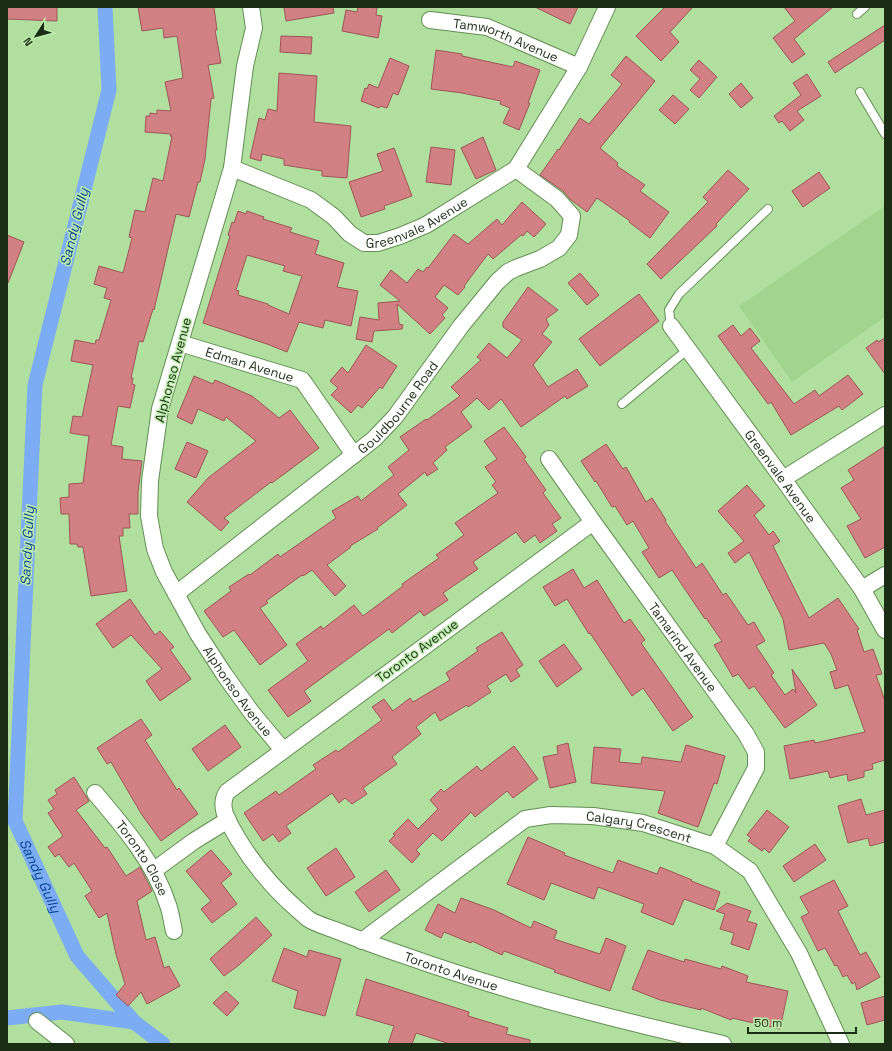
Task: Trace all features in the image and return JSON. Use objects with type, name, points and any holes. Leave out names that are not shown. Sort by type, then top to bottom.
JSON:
[{"type":"street","name":"Alphonso Avenue","points":[[251,7],[254,28],[245,66],[232,168],[160,410],[150,481],[150,516],[155,549],[164,572],[198,634],[252,713],[283,750]]},
{"type":"street","name":"Greenvale Avenue","points":[[232,168],[311,200],[334,217],[350,234],[364,243],[378,243],[426,225],[516,169],[579,67],[607,7]]},
{"type":"street","name":"Tamworth Avenue","points":[[430,20],[487,27],[579,67]]},
{"type":"street","name":"Gouldbourne Road","points":[[176,594],[374,439],[395,417],[461,326],[497,282],[508,272],[540,259],[559,248],[569,235],[572,216],[557,198],[516,169]]},
{"type":"street","name":"Greenvale Avenue","points":[[671,326],[862,589],[885,630]]},
{"type":"street","name":"Edman Avenue","points":[[180,343],[302,380],[354,455]]},
{"type":"street","points":[[783,479],[885,415]]},
{"type":"street","name":"Tamarind Avenue","points":[[549,458],[593,522],[746,734],[756,752],[756,768],[716,846]]},
{"type":"street","name":"Toronto Avenue","points":[[593,522],[227,792],[223,798],[222,805],[228,820],[242,844],[280,895],[309,920],[438,968],[529,997],[723,1044]]},
{"type":"street","points":[[862,589],[885,575]]},
{"type":"street","name":"Toronto Close","points":[[94,793],[125,828],[153,871],[168,904],[174,932]]},
{"type":"street","name":"Calgary Crescent","points":[[362,941],[525,819],[551,815],[593,816],[643,823],[716,846],[750,871],[799,953],[841,1044]]},
{"type":"street","points":[[153,871],[194,841],[228,820]]},
{"type":"street","points":[[36,1021],[66,1044]]},
{"type":"lane","points":[[857,14],[865,7]]},
{"type":"lane","points":[[860,92],[885,134]]},
{"type":"lane","points":[[671,326],[669,310],[680,294],[768,209]]},
{"type":"lane","points":[[622,404],[688,350]]},
{"type":"shaded area","points":[[885,206],[885,317],[792,382],[739,306]]},
{"type":"building","points":[[7,7],[57,7],[57,21],[7,19]]},
{"type":"building","points":[[138,7],[214,7],[217,30],[215,30],[221,63],[208,65],[214,98],[211,99],[205,159],[200,182],[198,182],[189,217],[176,214],[154,310],[153,309],[143,342],[139,341],[131,378],[133,378],[132,384],[135,385],[130,408],[118,406],[111,445],[123,447],[122,459],[142,461],[138,492],[138,514],[129,514],[130,528],[123,528],[123,536],[119,536],[127,591],[91,596],[83,547],[78,547],[77,544],[70,544],[69,514],[61,514],[60,498],[69,497],[69,484],[83,483],[89,436],[70,433],[73,416],[82,417],[93,365],[71,361],[75,340],[95,344],[96,340],[99,340],[111,300],[104,298],[107,288],[94,284],[99,266],[123,273],[132,238],[129,237],[135,210],[145,212],[153,178],[163,181],[172,136],[170,136],[171,134],[145,132],[146,116],[150,116],[150,113],[157,114],[157,110],[171,111],[165,82],[183,78],[177,36],[164,38],[163,28],[142,31]]},
{"type":"building","points":[[284,7],[333,7],[334,13],[286,21]]},
{"type":"building","points":[[358,7],[377,7],[376,15],[382,16],[378,38],[342,31],[346,10],[357,12]]},
{"type":"building","points":[[535,7],[578,7],[570,24]]},
{"type":"building","points":[[665,7],[693,7],[670,32],[679,42],[661,61],[636,36]]},
{"type":"building","points":[[784,7],[833,7],[794,39],[805,54],[792,63],[773,38],[795,21]]},
{"type":"building","points":[[885,25],[885,40],[835,73],[828,62]]},
{"type":"building","points":[[281,36],[312,37],[311,54],[280,52]]},
{"type":"building","points":[[436,50],[462,54],[462,56],[513,67],[515,61],[540,70],[528,103],[530,103],[519,130],[503,123],[510,108],[500,104],[501,101],[462,93],[431,89]]},
{"type":"building","points":[[626,56],[655,81],[600,148],[618,163],[617,166],[645,185],[640,191],[669,212],[650,238],[629,222],[630,221],[597,198],[587,212],[571,200],[563,191],[540,175],[580,118],[589,124],[622,84],[611,75]]},
{"type":"building","points":[[390,58],[409,66],[398,95],[393,93],[387,108],[380,106],[379,108],[361,101],[365,88],[367,89],[369,84],[378,88]]},
{"type":"building","points":[[699,60],[717,77],[699,98],[690,90],[700,79],[690,70]]},
{"type":"building","points":[[279,73],[317,76],[314,122],[351,126],[347,178],[322,176],[322,171],[284,165],[284,159],[262,154],[261,161],[250,158],[259,118],[265,120],[268,109],[277,111]]},
{"type":"building","points":[[807,74],[821,96],[797,111],[804,120],[790,131],[782,121],[779,123],[774,116],[801,95],[793,83]]},
{"type":"building","points":[[741,83],[753,98],[741,108],[729,94]]},
{"type":"building","points":[[673,95],[689,109],[675,124],[659,110]]},
{"type":"building","points":[[483,137],[496,170],[476,179],[461,148]]},
{"type":"building","points":[[431,147],[455,150],[451,185],[426,182]]},
{"type":"building","points":[[394,148],[412,196],[384,206],[385,209],[361,217],[349,182],[383,171],[377,154]]},
{"type":"building","points":[[728,170],[749,189],[716,224],[717,226],[661,279],[647,264],[708,202],[703,197]]},
{"type":"building","points":[[819,172],[830,188],[803,207],[792,191]]},
{"type":"building","points":[[522,202],[546,224],[534,237],[527,231],[523,236],[521,235],[493,259],[488,254],[458,295],[444,285],[435,297],[448,308],[442,315],[445,318],[430,334],[397,304],[399,324],[403,325],[402,329],[374,331],[372,342],[356,339],[360,317],[379,320],[378,303],[400,301],[380,285],[391,270],[407,283],[418,269],[423,272],[427,267],[428,268],[454,234],[468,244],[497,219],[502,225]]},
{"type":"building","points":[[238,211],[246,214],[247,211],[264,217],[263,219],[292,228],[290,232],[319,241],[315,254],[344,263],[337,287],[358,291],[351,326],[325,320],[323,328],[299,322],[287,352],[203,323],[230,236],[228,235],[232,222],[234,223]],"holes":[[[247,255],[285,266],[283,271],[302,276],[289,314],[268,304],[238,295],[239,291],[236,290]]]},
{"type":"building","points":[[7,235],[24,242],[8,283],[7,283]]},
{"type":"building","points":[[580,273],[599,295],[587,305],[568,283]]},
{"type":"building","points":[[528,287],[558,310],[546,319],[549,325],[542,334],[552,342],[533,365],[548,387],[577,369],[588,386],[567,399],[565,396],[521,427],[501,399],[489,410],[477,398],[461,412],[472,427],[445,447],[447,450],[433,463],[438,469],[427,476],[425,472],[398,494],[407,505],[377,528],[378,529],[350,546],[351,547],[327,565],[346,586],[335,596],[312,570],[303,576],[302,575],[266,601],[268,603],[260,608],[287,645],[260,665],[234,630],[223,637],[204,611],[231,591],[229,587],[249,574],[250,575],[278,554],[280,557],[336,518],[332,511],[358,496],[361,501],[394,475],[388,467],[409,450],[400,437],[460,396],[451,387],[481,360],[477,357],[489,343],[507,358],[522,340],[503,327],[503,322]]},
{"type":"building","points":[[639,294],[659,321],[600,366],[579,339]]},
{"type":"building","points":[[733,325],[741,336],[750,328],[760,341],[751,348],[794,404],[815,390],[819,396],[848,375],[863,394],[842,410],[839,406],[791,435],[771,402],[768,404],[718,336]]},
{"type":"building","points":[[885,338],[885,374],[866,348],[877,340],[878,342]]},
{"type":"building","points":[[366,345],[397,366],[382,389],[380,387],[362,408],[358,405],[351,413],[331,395],[338,388],[330,381],[342,367],[348,373]]},
{"type":"building","points":[[194,376],[213,384],[215,380],[252,396],[279,418],[290,410],[319,448],[224,518],[229,522],[221,531],[187,502],[208,478],[256,441],[226,417],[224,421],[198,409],[192,424],[177,417]]},
{"type":"building","points":[[504,427],[526,457],[524,459],[546,490],[543,493],[561,518],[552,524],[557,531],[540,543],[535,535],[524,543],[516,532],[473,562],[478,569],[443,593],[448,600],[424,616],[420,611],[392,633],[389,629],[304,691],[311,701],[288,717],[268,690],[308,661],[296,644],[321,626],[323,629],[354,605],[363,616],[403,586],[402,584],[439,558],[436,555],[464,535],[455,523],[498,493],[492,485],[496,482],[485,467],[497,459],[484,441]]},
{"type":"building","points":[[187,442],[208,451],[196,478],[175,469]]},
{"type":"building","points":[[606,444],[623,469],[626,467],[646,502],[652,498],[666,520],[665,521],[696,568],[702,563],[723,595],[726,593],[748,625],[754,622],[765,641],[756,646],[774,673],[771,675],[785,695],[793,689],[796,693],[792,669],[817,705],[785,728],[754,686],[749,689],[738,674],[733,677],[714,645],[722,641],[706,618],[705,619],[672,570],[659,578],[642,552],[649,548],[633,521],[627,525],[615,506],[612,507],[596,481],[595,482],[581,461]]},
{"type":"building","points":[[885,446],[885,547],[865,558],[847,526],[861,519],[841,488],[854,480],[848,470]]},
{"type":"building","points":[[747,485],[765,506],[754,515],[769,535],[773,531],[780,541],[773,546],[809,618],[838,598],[859,629],[857,630],[864,652],[873,649],[882,674],[876,675],[885,701],[885,760],[872,764],[873,769],[864,771],[864,777],[848,781],[847,774],[830,778],[828,771],[790,779],[784,746],[814,740],[815,743],[865,732],[848,685],[835,689],[830,672],[837,670],[831,654],[824,643],[789,650],[783,619],[749,552],[735,563],[728,553],[744,541],[718,511]]},
{"type":"building","points":[[573,569],[584,588],[597,580],[624,623],[630,619],[645,640],[641,643],[693,717],[673,731],[643,688],[632,696],[590,633],[589,634],[567,599],[555,606],[543,587]]},
{"type":"building","points":[[130,599],[155,635],[160,631],[174,647],[170,650],[191,679],[160,701],[146,681],[162,669],[131,635],[113,648],[96,624]]},
{"type":"building","points":[[502,632],[523,665],[516,670],[520,676],[511,682],[506,674],[487,686],[491,692],[468,707],[467,705],[440,721],[435,712],[416,727],[421,734],[392,757],[397,764],[363,788],[367,794],[352,804],[345,798],[339,803],[332,793],[286,826],[291,833],[279,842],[273,834],[263,841],[244,813],[276,791],[279,795],[316,769],[313,765],[336,750],[338,752],[382,720],[372,707],[384,699],[393,711],[410,698],[413,702],[450,680],[446,673],[478,651],[476,648]]},
{"type":"building","points":[[564,644],[582,669],[557,687],[539,661]]},
{"type":"building","points":[[141,719],[152,735],[145,740],[177,790],[179,788],[198,814],[161,841],[142,815],[111,762],[107,764],[97,748]]},
{"type":"building","points":[[225,725],[241,747],[208,771],[192,749]]},
{"type":"building","points":[[568,743],[576,782],[550,788],[543,757],[558,754],[557,746]]},
{"type":"building","points":[[686,745],[725,756],[717,784],[714,783],[698,827],[658,813],[665,791],[591,783],[594,747],[621,749],[619,762],[641,764],[642,757],[681,762]]},
{"type":"building","points":[[514,746],[538,779],[513,798],[507,791],[475,817],[471,812],[442,841],[433,833],[416,850],[420,854],[412,863],[389,841],[395,835],[393,834],[408,819],[418,829],[438,809],[430,800],[441,789],[444,792],[477,766],[481,771]]},
{"type":"building","points":[[74,777],[89,801],[76,810],[105,848],[107,847],[126,876],[140,867],[152,891],[137,901],[146,940],[155,937],[164,968],[169,966],[180,986],[147,1004],[141,992],[128,1006],[116,995],[125,984],[116,954],[107,913],[99,918],[85,896],[92,891],[74,863],[69,867],[59,854],[55,857],[48,847],[63,836],[48,813],[54,809],[48,800],[57,794],[55,790]]},
{"type":"building","points":[[861,799],[866,815],[885,810],[885,842],[870,846],[868,838],[848,843],[838,806]]},
{"type":"building","points":[[767,810],[789,827],[769,853],[764,848],[762,851],[748,841],[751,838],[747,835]]},
{"type":"building","points":[[528,837],[565,853],[564,855],[613,873],[618,860],[657,874],[660,867],[720,892],[714,910],[684,899],[673,925],[641,912],[644,904],[598,887],[594,899],[551,883],[544,900],[507,884]]},
{"type":"building","points":[[815,844],[826,860],[794,882],[783,866]]},
{"type":"building","points":[[336,848],[355,877],[326,896],[307,868]]},
{"type":"building","points":[[211,850],[232,874],[221,883],[237,904],[212,923],[201,909],[211,901],[186,871]]},
{"type":"building","points":[[386,870],[400,890],[369,912],[355,892]]},
{"type":"building","points":[[834,880],[848,906],[838,911],[860,955],[866,952],[880,977],[857,990],[855,982],[852,984],[847,975],[843,977],[837,965],[835,966],[825,948],[818,951],[801,917],[809,913],[800,897]]},
{"type":"building","points":[[461,898],[494,910],[531,928],[534,921],[557,931],[554,939],[600,954],[606,938],[626,946],[610,991],[554,972],[555,970],[504,951],[502,955],[472,941],[471,943],[444,932],[441,938],[425,930],[438,904],[455,913]]},
{"type":"building","points":[[727,903],[751,911],[747,921],[757,924],[749,950],[731,944],[734,933],[720,929],[725,914],[716,911]]},
{"type":"building","points":[[256,917],[272,935],[239,965],[224,976],[210,959]]},
{"type":"building","points":[[284,948],[307,957],[309,950],[341,959],[325,1016],[294,1008],[298,991],[272,981]]},
{"type":"building","points":[[648,950],[684,962],[685,959],[721,969],[722,966],[748,976],[746,982],[788,991],[780,1029],[732,1018],[731,1020],[701,1008],[701,1010],[660,1000],[632,989]]},
{"type":"building","points":[[366,979],[469,1012],[468,1016],[508,1028],[506,1034],[530,1040],[530,1044],[450,1044],[416,1033],[412,1044],[388,1044],[394,1026],[356,1015]]},
{"type":"building","points":[[226,991],[239,1003],[227,1016],[213,1003]]},
{"type":"building","points":[[885,996],[885,1020],[867,1025],[861,1003]]},
{"type":"waterway","name":"Sandy Gully","points":[[105,7],[109,90],[35,385],[15,821],[77,956],[134,1022],[163,1044]]},
{"type":"waterway","points":[[7,1018],[62,1012],[134,1022]]}]
